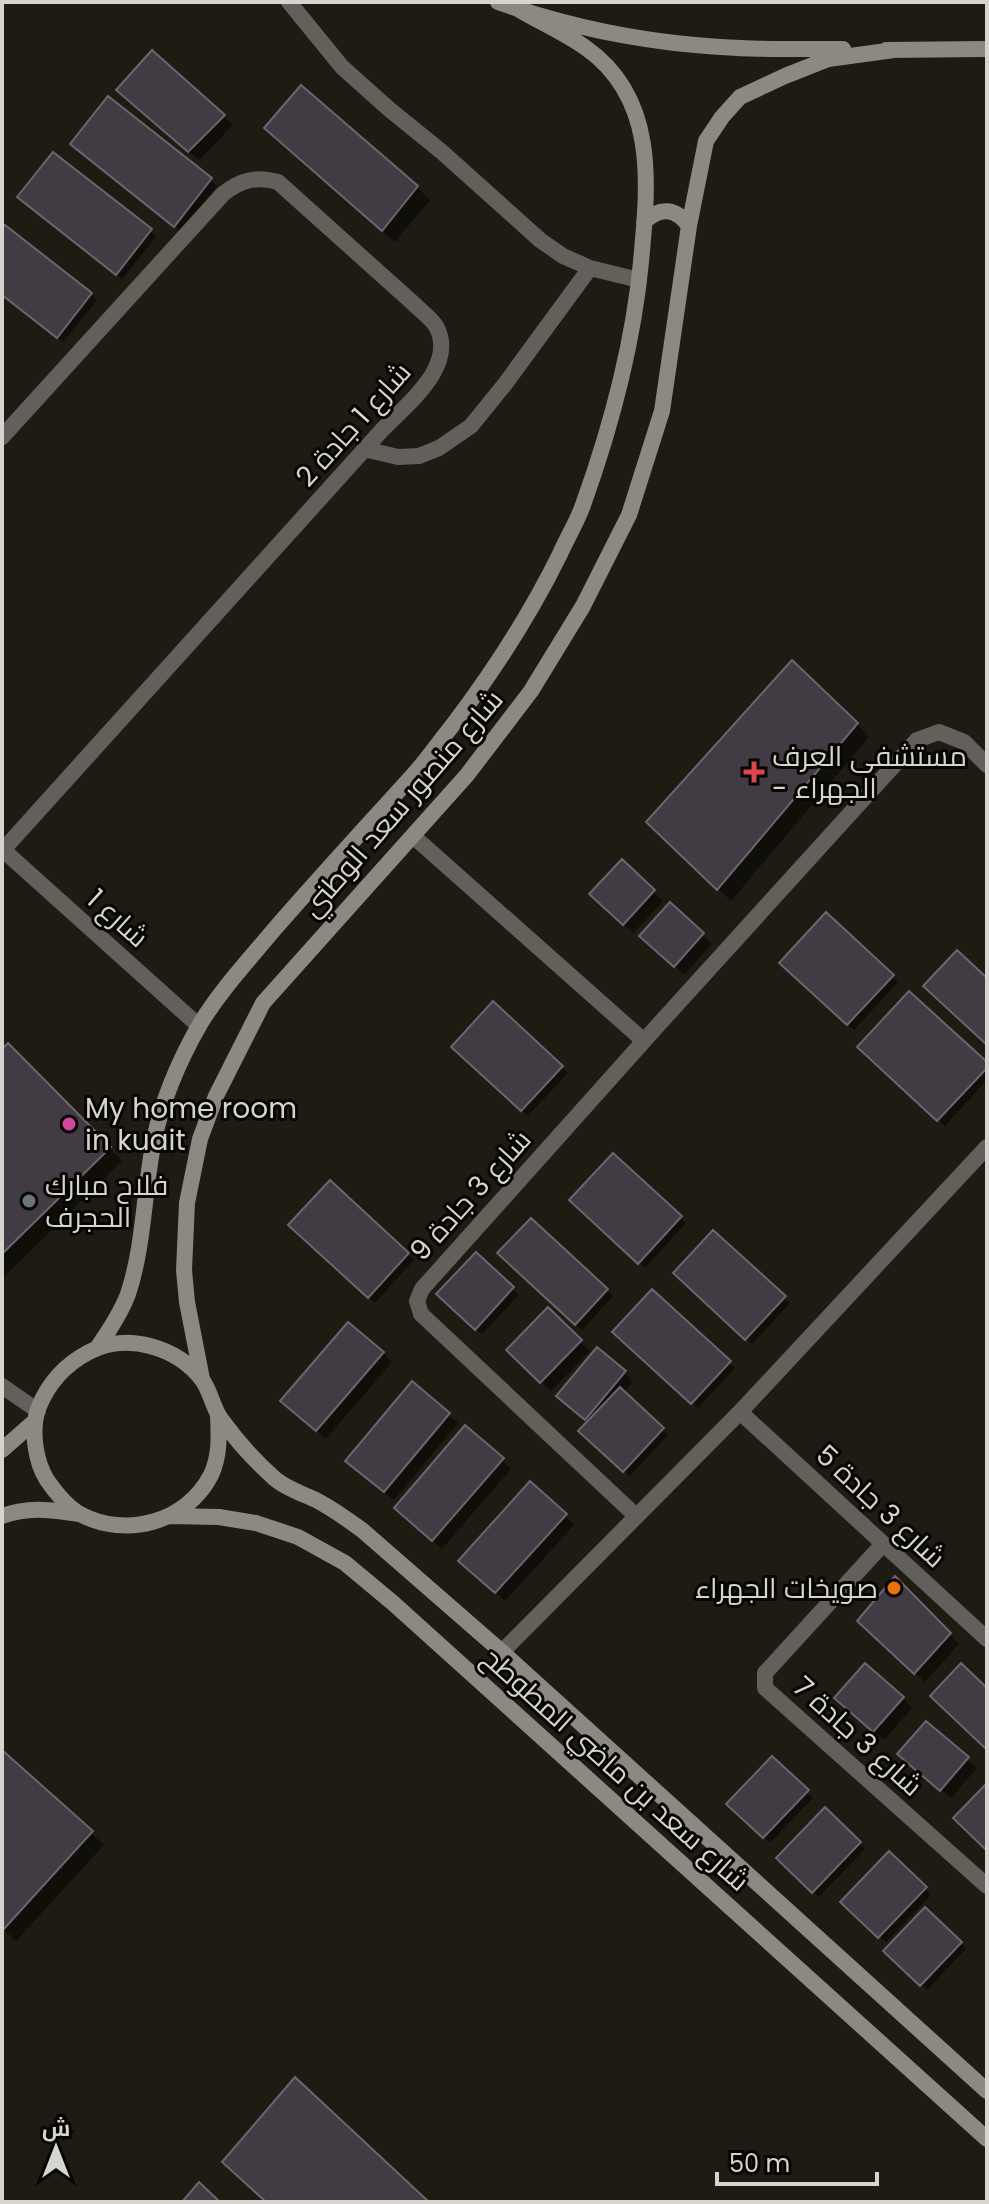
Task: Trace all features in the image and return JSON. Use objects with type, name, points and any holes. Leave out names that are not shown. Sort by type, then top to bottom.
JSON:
[{"type":"street","points":[[289,2],[342,67],[540,240],[563,256],[590,268],[639,280]]},
{"type":"street","points":[[498,2],[606,31],[695,45],[987,49]]},
{"type":"street","name":"شارع منصور سعد الوطني","points":[[97,1348],[127,1297],[136,1264],[155,1136],[170,1089],[199,1026],[225,987],[418,770],[483,686],[540,594],[582,508],[613,409],[639,280],[646,163],[639,120],[628,93],[608,66],[585,47],[518,9]]},
{"type":"street","name":"شارع منصور سعد الوطني","points":[[202,1379],[184,1270],[187,1203],[200,1139],[216,1096],[263,1003],[467,775],[531,691],[583,606],[629,515],[662,411],[689,226],[706,141],[740,97],[828,59],[894,50]]},
{"type":"street","name":"شارع 1 جادة 2","points":[[2,437],[223,194],[242,182],[265,179],[278,182],[414,304],[435,324],[439,335],[441,356],[433,377],[364,449],[3,849]]},
{"type":"street","points":[[644,222],[662,210],[673,211],[683,217],[689,226]]},
{"type":"street","points":[[364,449],[398,457],[419,456],[439,448],[471,426],[590,268]]},
{"type":"street","name":"شارع 3 جادة 9","points":[[635,1515],[421,1314],[417,1301],[422,1289],[917,740],[939,732],[964,742],[987,765]]},
{"type":"street","points":[[413,836],[644,1041]]},
{"type":"street","name":"شارع 1","points":[[3,849],[199,1026]]},
{"type":"street","points":[[502,1652],[740,1412],[987,1147]]},
{"type":"street","points":[[2,1450],[36,1416],[50,1384],[71,1362],[97,1348],[126,1342],[155,1346],[181,1359],[202,1379],[212,1396],[218,1416],[220,1445],[211,1474],[194,1499],[170,1516],[140,1526],[109,1525],[79,1514],[49,1509],[21,1509],[2,1516]]},
{"type":"street","points":[[2,1386],[36,1416]]},
{"type":"street","name":"شارع 3 جادة 5","points":[[740,1412],[987,1639]]},
{"type":"street","points":[[36,1416],[35,1448],[43,1474],[58,1496],[79,1514]]},
{"type":"street","name":"شارع سعد بن ماضي المطوطح","points":[[218,1416],[249,1454],[277,1481],[340,1513],[502,1652],[987,2091]]},
{"type":"street","name":"شارع سعد بن ماضي المطوطح","points":[[170,1516],[219,1517],[256,1523],[298,1537],[345,1563],[987,2139]]},
{"type":"street","name":"شارع 3 جادة 7","points":[[883,1544],[765,1673],[765,1688],[987,1886]]},
{"type":"building","points":[[152,50],[225,115],[188,152],[116,90]]},
{"type":"building","points":[[301,85],[418,186],[382,231],[264,128]]},
{"type":"building","points":[[108,96],[212,178],[174,227],[70,144]]},
{"type":"building","points":[[53,152],[152,229],[116,275],[17,197]]},
{"type":"building","points":[[5,225],[92,293],[57,338],[2,295],[2,229]]},
{"type":"building","name":"مستشفى العرف - الجهراء","points":[[792,660],[858,723],[717,890],[646,822]]},
{"type":"building","points":[[622,859],[655,890],[623,925],[589,894]]},
{"type":"building","points":[[670,902],[704,933],[674,967],[639,936]]},
{"type":"building","points":[[826,912],[894,975],[847,1025],[779,963]]},
{"type":"building","points":[[957,950],[987,978],[987,1045],[923,986]]},
{"type":"building","points":[[909,991],[987,1062],[987,1068],[937,1121],[857,1047]]},
{"type":"building","points":[[493,1001],[563,1066],[521,1111],[451,1047]]},
{"type":"building","name":"فلاح مبارك الحجرف","points":[[8,1043],[111,1147],[2,1254],[2,1049]]},
{"type":"building","points":[[613,1153],[682,1216],[638,1264],[569,1200]]},
{"type":"building","points":[[330,1180],[409,1253],[368,1298],[288,1225]]},
{"type":"building","points":[[531,1218],[608,1289],[575,1325],[497,1253]]},
{"type":"building","points":[[713,1230],[786,1296],[745,1340],[673,1273]]},
{"type":"building","points":[[476,1252],[514,1287],[475,1330],[436,1294]]},
{"type":"building","points":[[652,1289],[731,1361],[691,1404],[612,1332]]},
{"type":"building","points":[[548,1307],[582,1340],[540,1383],[506,1350]]},
{"type":"building","points":[[348,1322],[384,1352],[316,1431],[280,1401]]},
{"type":"building","points":[[597,1347],[626,1371],[585,1420],[556,1396]]},
{"type":"building","points":[[412,1381],[450,1413],[384,1492],[345,1461]]},
{"type":"building","points":[[620,1387],[664,1428],[623,1472],[578,1431]]},
{"type":"building","points":[[465,1425],[504,1458],[432,1541],[394,1508]]},
{"type":"building","points":[[530,1481],[567,1514],[495,1593],[458,1561]]},
{"type":"building","points":[[895,1576],[951,1633],[914,1674],[857,1621]]},
{"type":"building","points":[[865,1663],[904,1697],[873,1732],[834,1698]]},
{"type":"building","points":[[961,1663],[987,1688],[987,1750],[930,1696]]},
{"type":"building","points":[[926,1721],[969,1757],[940,1791],[897,1754]]},
{"type":"building","points":[[2,1750],[93,1831],[3,1930],[2,1930]]},
{"type":"building","points":[[772,1756],[809,1790],[763,1838],[726,1804]]},
{"type":"building","points":[[987,1783],[987,1851],[953,1818]]},
{"type":"building","points":[[825,1807],[861,1842],[812,1893],[776,1858]]},
{"type":"building","points":[[889,1851],[927,1887],[878,1938],[840,1902]]},
{"type":"building","points":[[925,1907],[962,1942],[920,1986],[883,1951]]},
{"type":"building","points":[[295,2077],[429,2202],[266,2202],[222,2162]]},
{"type":"building","points":[[199,2182],[220,2202],[182,2202]]},
{"type":"place","name":"مستشفى العرف - الجهراء","points":[[754,772]]},
{"type":"place","name":"My home room in kuait","points":[[69,1124]]},
{"type":"place","name":"فلاح مبارك الحجرف","points":[[29,1201]]},
{"type":"place","name":"صويخات الجهراء","points":[[894,1588]]}]
